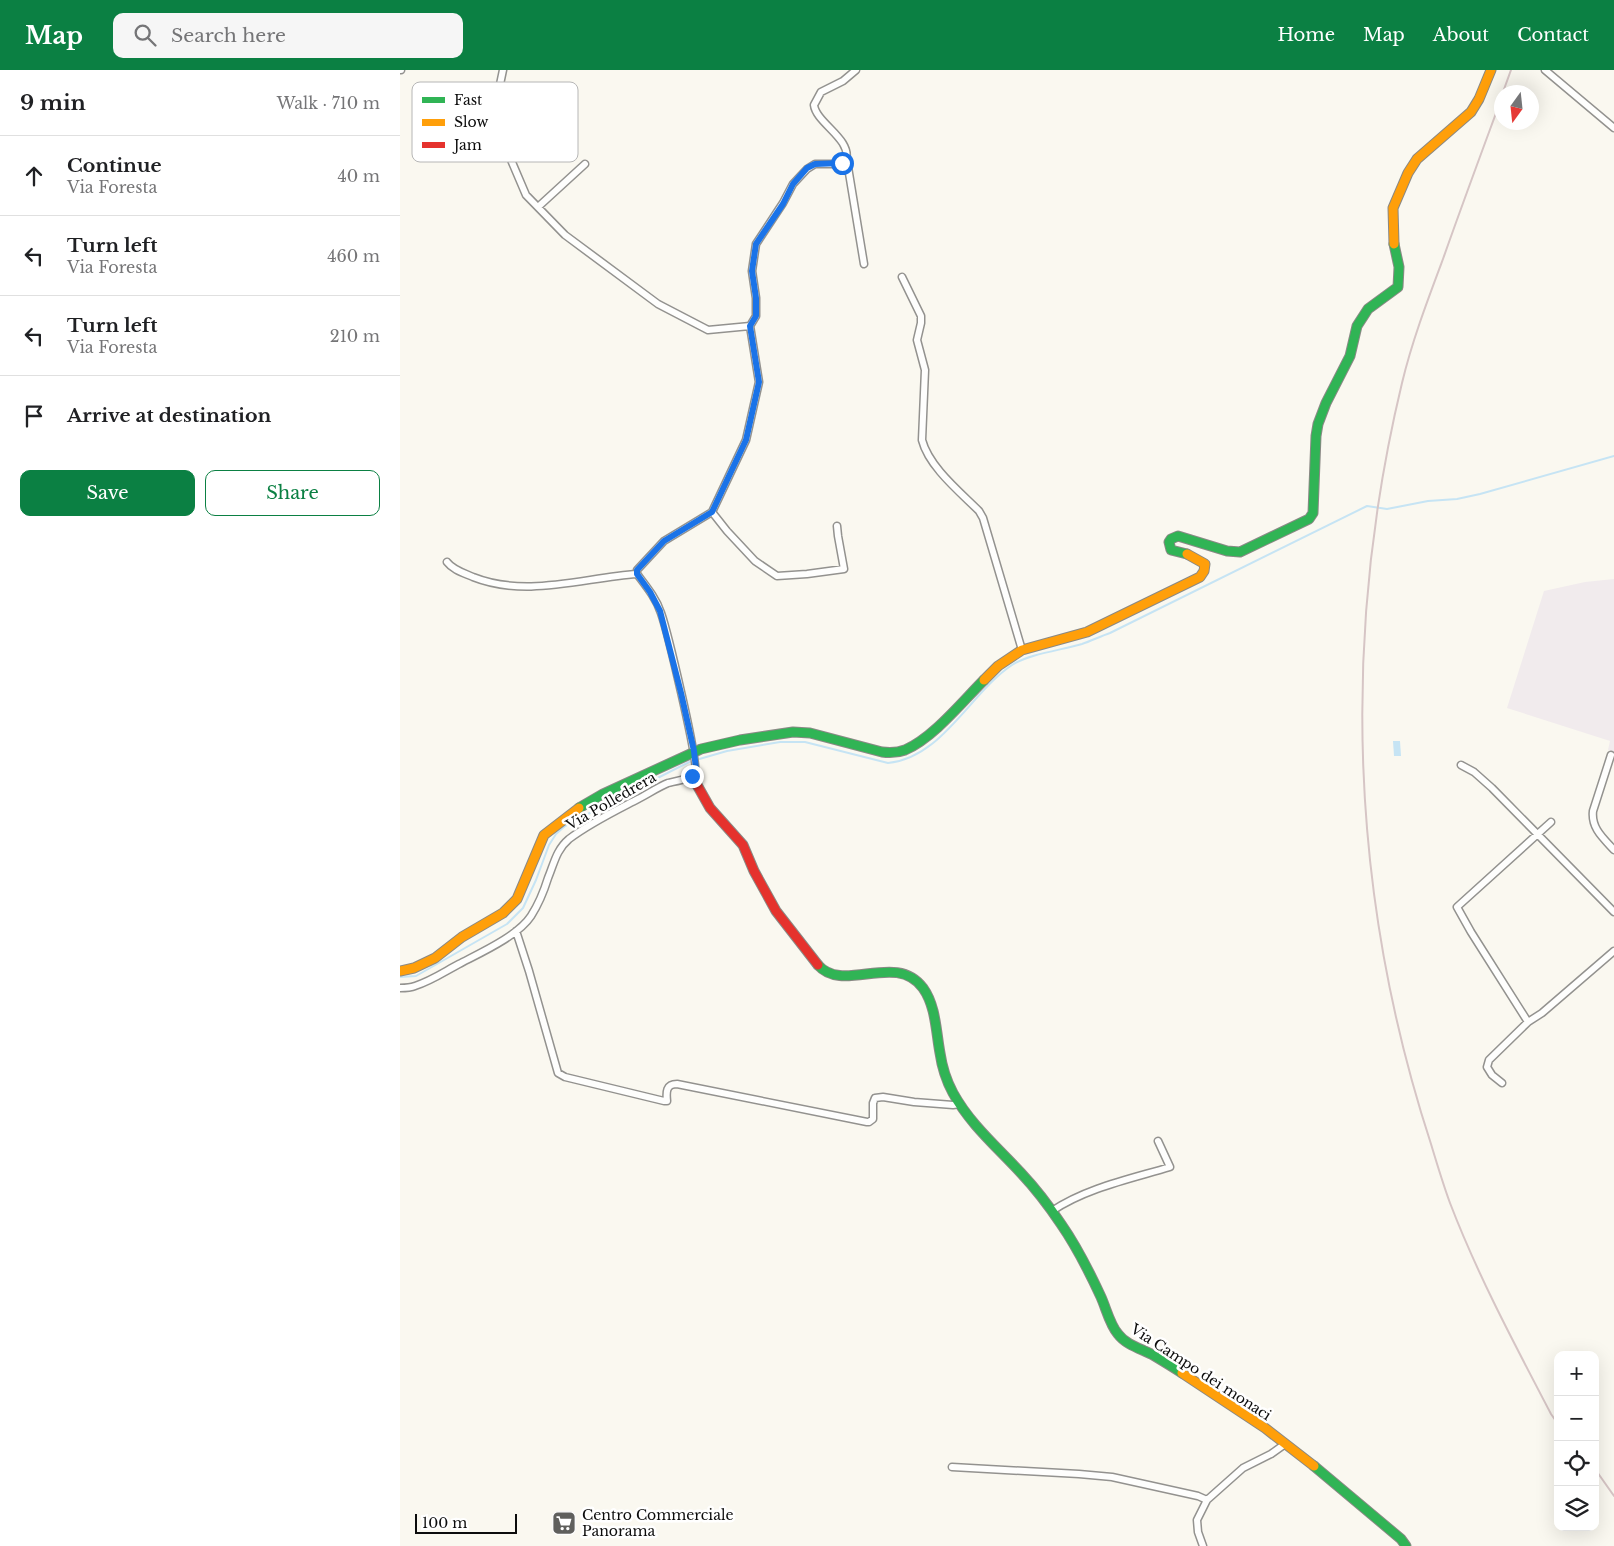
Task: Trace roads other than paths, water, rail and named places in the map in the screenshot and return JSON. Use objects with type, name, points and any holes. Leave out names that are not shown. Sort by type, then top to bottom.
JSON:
[{"type":"street","points":[[694,772],[694,753],[660,611],[650,592],[637,574],[637,570],[664,541],[712,512],[746,440],[759,382],[750,326],[756,316],[756,298],[752,271],[756,244],[783,204],[793,184],[807,168],[815,164],[840,164],[844,162],[847,156],[841,141],[816,112],[814,105],[821,92],[843,81],[856,70]]},
{"type":"street","points":[[400,971],[414,968],[435,958],[462,937],[490,922],[510,907],[524,884],[544,835],[572,812],[603,794],[694,753],[740,740],[794,732],[810,733],[832,738],[882,752],[894,753],[905,750],[927,737],[998,666],[1022,650],[1087,632],[1200,577],[1204,571],[1205,564],[1190,556],[1171,550],[1168,545],[1169,540],[1173,536],[1227,551],[1240,552],[1299,525],[1309,518],[1313,513],[1316,436],[1318,424],[1326,403],[1350,356],[1357,326],[1368,308],[1398,287],[1399,267],[1393,238],[1393,208],[1408,173],[1418,158],[1471,112],[1480,99],[1491,70]]},
{"type":"street","points":[[1545,70],[1614,128]]},
{"type":"street","points":[[512,162],[526,195],[565,235],[658,304],[708,330],[750,326]]},
{"type":"street","points":[[844,162],[848,167],[864,264]]},
{"type":"street","points":[[538,207],[585,164]]},
{"type":"street","points":[[902,277],[921,316],[917,340],[925,370],[922,440],[936,467],[979,511],[983,518],[1022,650]]},
{"type":"street","points":[[712,512],[755,561],[777,576],[844,569],[837,526]]},
{"type":"street","points":[[447,562],[461,572],[486,582],[535,587],[637,574]]},
{"type":"street","points":[[1611,755],[1592,819],[1596,830],[1614,850]]},
{"type":"street","points":[[1461,765],[1474,772],[1492,788],[1614,912]]},
{"type":"street","name":"Via Polledrera","points":[[400,988],[414,987],[439,976],[516,931],[530,918],[537,905],[562,845],[600,819],[694,772]]},
{"type":"street","name":"Via Campo dei monaci","points":[[694,772],[710,808],[743,846],[764,893],[820,968],[825,972],[843,976],[896,972],[908,974],[924,987],[931,1003],[940,1058],[946,1078],[960,1104],[986,1137],[1034,1188],[1074,1243],[1119,1336],[1245,1414],[1285,1444],[1401,1539],[1406,1546]]},
{"type":"street","points":[[1528,1022],[1457,907],[1551,822]]},
{"type":"street","points":[[516,931],[558,1073],[565,1077],[664,1101],[667,1101],[666,1092],[668,1087],[672,1084],[677,1084],[867,1122],[872,1119],[875,1098],[883,1097],[914,1102],[960,1104]]},
{"type":"street","points":[[1502,1083],[1487,1067],[1489,1060],[1528,1022],[1542,1013],[1614,951]]},
{"type":"street","points":[[1052,1211],[1063,1203],[1095,1189],[1170,1167],[1158,1141]]},
{"type":"street","points":[[1203,1546],[1198,1532],[1197,1520],[1207,1500],[1243,1468],[1271,1454],[1285,1444]]},
{"type":"street","points":[[952,1467],[1112,1477],[1198,1496],[1207,1500]]},
{"type":"water","points":[[1393,741],[1400,741],[1401,756],[1394,756]]},
{"type":"waterway","points":[[400,977],[416,976],[507,924],[523,908],[549,845],[556,834],[565,826],[689,762],[727,751],[780,742],[805,742],[888,763],[907,759],[924,750],[940,737],[982,691],[1019,661],[1082,644],[1110,633],[1367,506],[1387,509],[1428,501],[1457,499],[1614,456]]},
{"type":"railway","points":[[1506,85],[1511,70]]},
{"type":"railway","points":[[1494,119],[1411,352],[1402,383],[1382,478],[1369,574],[1363,670],[1363,766],[1370,861],[1384,956],[1404,1051],[1431,1144],[1450,1203],[1485,1284],[1554,1418]]},
{"type":"railway","points":[[1599,1475],[1614,1496]]},
{"type":"place","name":"Centro Commerciale Panorama","points":[[564,1523]]}]
